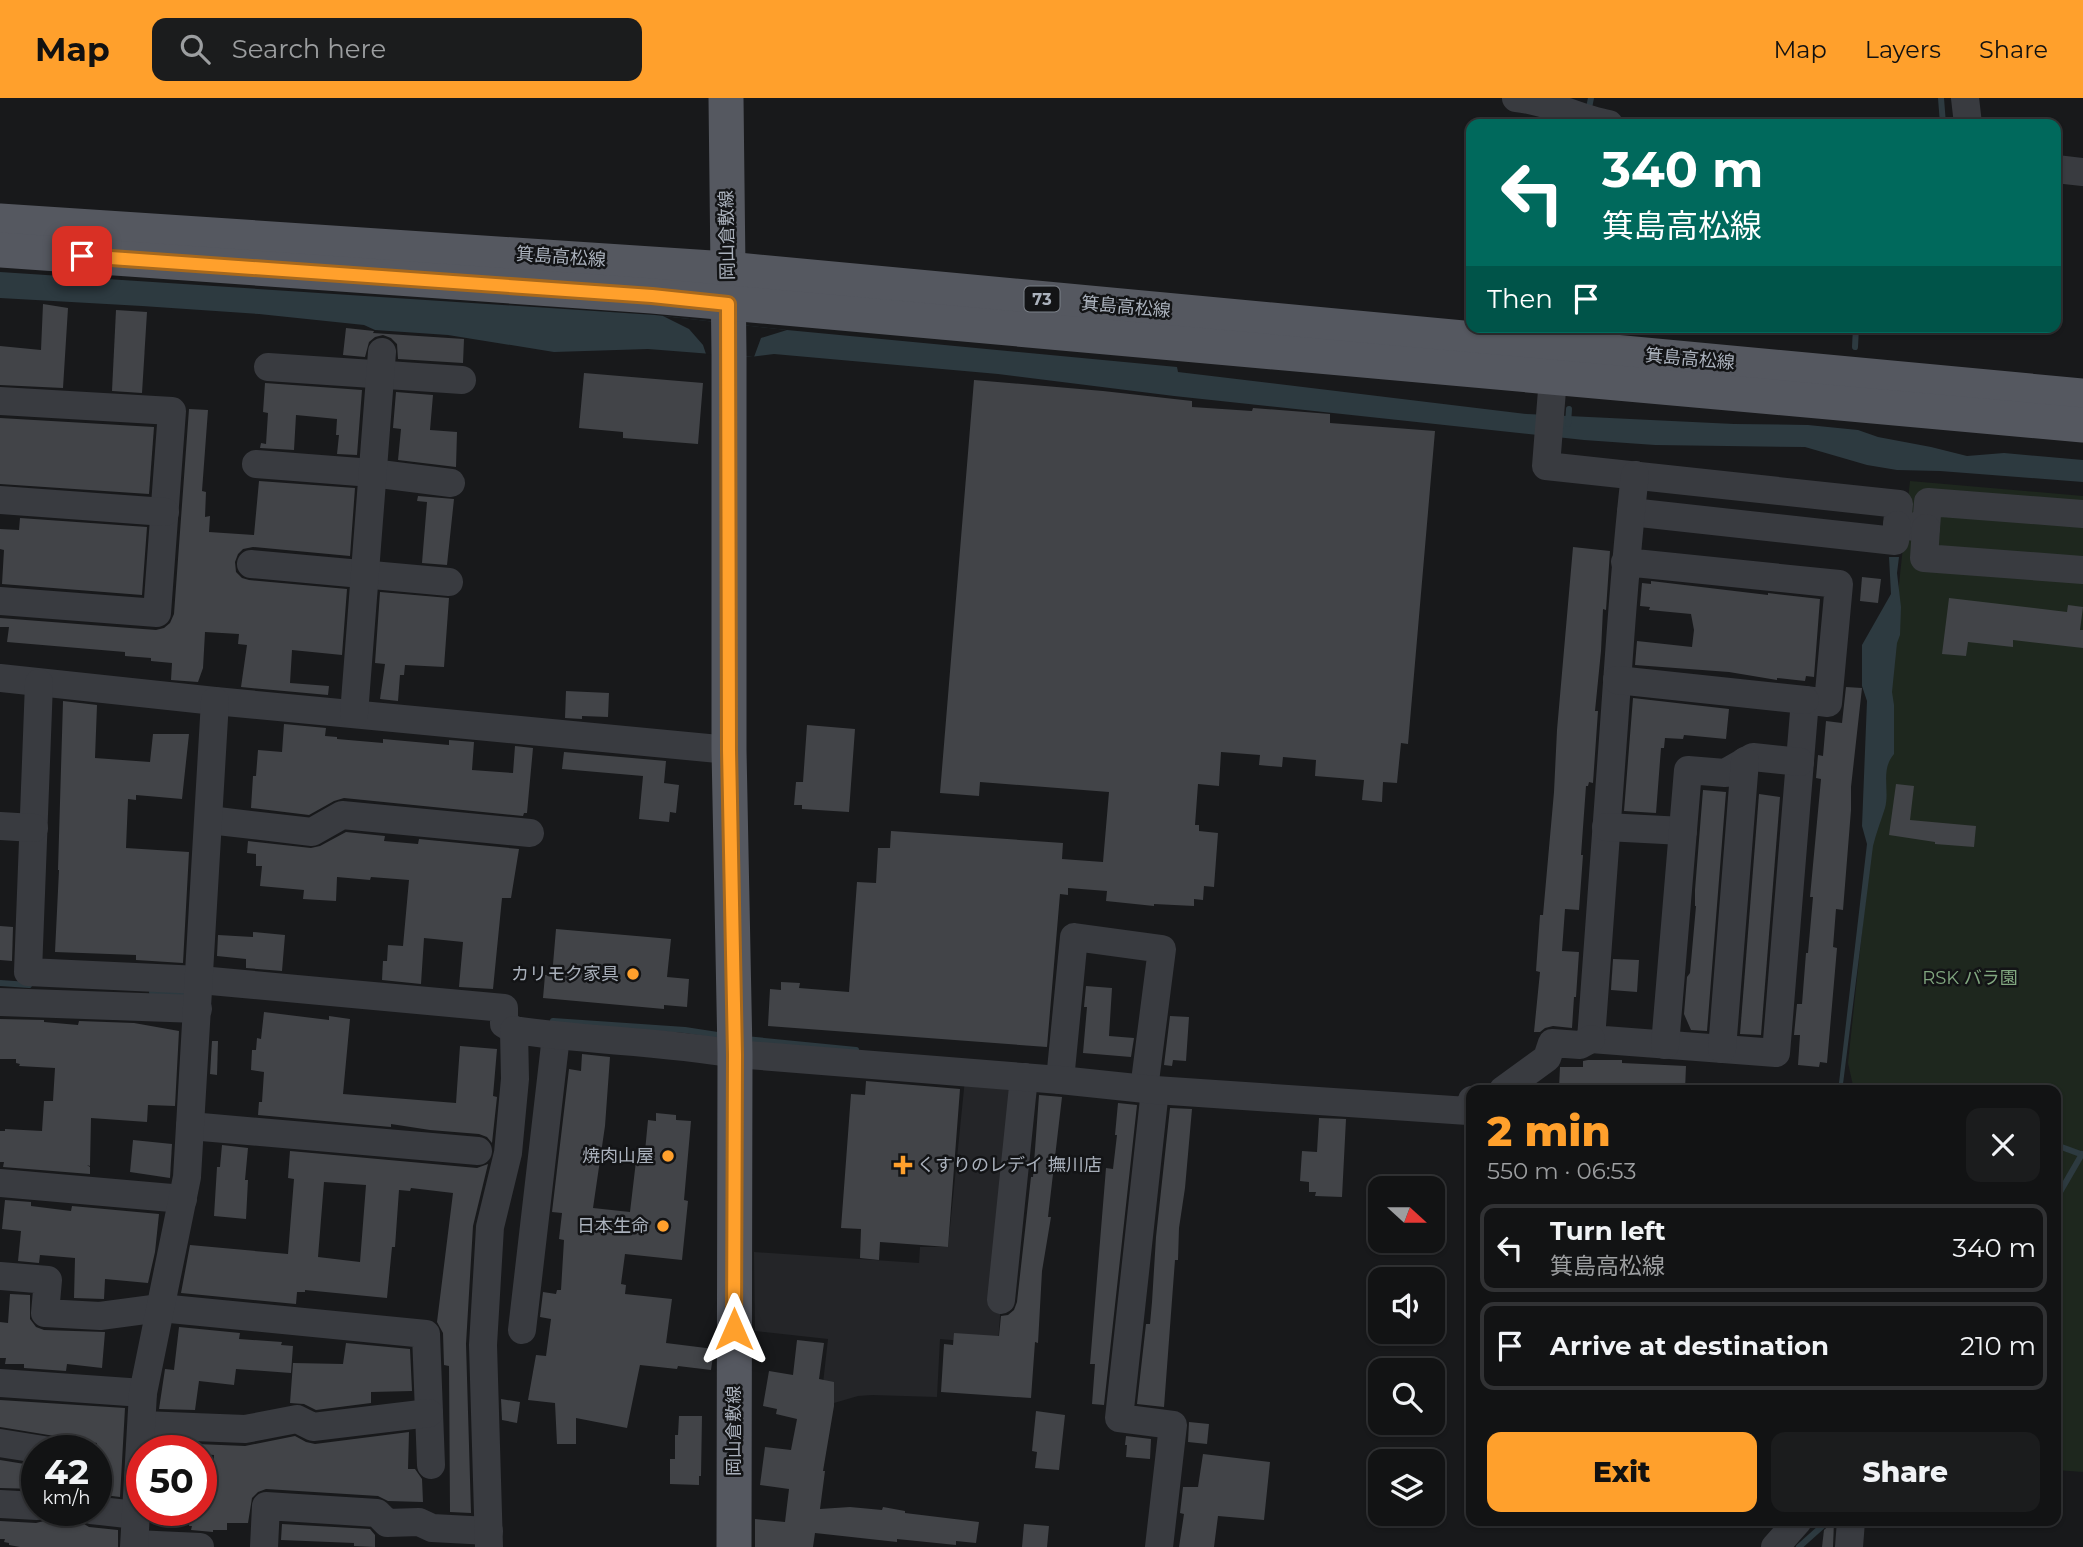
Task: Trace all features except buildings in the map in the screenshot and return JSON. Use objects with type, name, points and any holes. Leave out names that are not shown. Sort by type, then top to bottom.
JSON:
[{"type":"main road","name":"岡山倉敷線","points":[[726,98],[729,750],[734,1045],[734,1547]]},
{"type":"main road","name":"箕島高松線","points":[[0,221],[727,269],[1555,351],[2083,396]]},
{"type":"main road","name":"箕島高松線","points":[[0,250],[652,296],[728,327],[1555,351],[2083,425]]},
{"type":"street","points":[[1516,98],[1541,102],[1581,116]]},
{"type":"street","points":[[1965,98],[1967,119]]},
{"type":"street","points":[[2061,170],[2083,172]]},
{"type":"street","points":[[1555,351],[1546,466],[1899,504],[1924,558],[2083,570]]},
{"type":"street","points":[[354,714],[381,363]]},
{"type":"street","points":[[268,367],[381,363],[462,380]]},
{"type":"street","points":[[0,401],[172,411],[157,613],[0,601]]},
{"type":"street","points":[[256,464],[372,473],[451,483]]},
{"type":"street","points":[[1591,1039],[1626,562],[1635,475]]},
{"type":"street","points":[[0,500],[165,512]]},
{"type":"street","points":[[1631,512],[1895,541],[1928,502],[2083,514]]},
{"type":"street","points":[[1617,680],[1828,703],[1839,584],[1626,562]]},
{"type":"street","points":[[251,564],[449,582]]},
{"type":"street","points":[[0,678],[729,750]]},
{"type":"street","points":[[39,683],[28,972],[199,993],[504,1008],[515,1079],[508,1153],[491,1227],[483,1345],[489,1539],[432,1528],[419,1522],[387,1523],[377,1513],[266,1506],[264,1547]]},
{"type":"street","points":[[1510,1085],[1547,1058],[1552,1043],[1580,1045],[1591,1039],[1776,1053],[1805,700]]},
{"type":"street","points":[[141,1435],[144,1393],[187,1177],[215,701]]},
{"type":"street","points":[[1665,1045],[1688,770],[1725,773],[1753,757],[1800,762]]},
{"type":"street","points":[[1722,1049],[1745,761]]},
{"type":"street","points":[[208,820],[312,832],[342,815],[530,833]]},
{"type":"street","points":[[0,826],[34,828]]},
{"type":"street","points":[[1606,827],[1683,831]]},
{"type":"street","points":[[1061,1073],[1074,937],[1162,949],[1119,1418],[1173,1425],[1159,1547]]},
{"type":"street","points":[[0,1002],[199,993]]},
{"type":"street","points":[[507,1021],[556,1036],[692,1047],[734,1045],[1024,1077],[1061,1073],[1148,1084],[1466,1111]]},
{"type":"street","points":[[522,1330],[556,1036]]},
{"type":"street","points":[[1001,1300],[1024,1077]]},
{"type":"street","points":[[190,1126],[478,1151]]},
{"type":"street","points":[[0,1183],[183,1199]]},
{"type":"street","points":[[0,1276],[48,1280],[45,1314],[100,1316],[160,1308],[426,1334],[431,1465]]},
{"type":"street","points":[[0,1383],[144,1393]]},
{"type":"street","points":[[142,1424],[245,1429],[297,1419],[313,1427],[429,1413]]},
{"type":"street","points":[[0,1443],[21,1446]]},
{"type":"street","points":[[0,1504],[21,1505]]},
{"type":"street","points":[[136,1526],[135,1545],[200,1547]]},
{"type":"street","points":[[1775,1547],[1794,1526]]},
{"type":"street","points":[[1849,1547],[1851,1526]]},
{"type":"shaded area","points":[[0,272],[655,315],[1177,367],[1178,372],[1527,414],[1808,425],[1858,430],[1878,437],[1967,456],[2004,453],[2083,460],[2083,482],[1897,470],[1867,465],[1805,447],[1655,445],[1584,440],[1174,396],[998,374],[774,354],[750,357],[648,349],[554,352],[448,335],[375,330],[364,325],[259,314],[0,298]]},
{"type":"shaded area","points":[[1889,557],[1899,557],[1897,573],[1901,607],[1892,692],[1894,754],[1887,767],[1885,808],[1873,846],[1843,1084],[1839,1083],[1867,844],[1862,826],[1867,701],[1862,686],[1862,645],[1891,594]]},
{"type":"shaded area","points":[[965,1079],[1016,1092],[998,1344],[940,1339],[937,1397],[872,1395],[834,1403],[821,1401],[828,1339],[755,1331],[754,1252],[919,1263],[920,1247],[948,1247]]},
{"type":"green space","name":"RSK バラ園","points":[[1910,481],[2083,496],[2083,1472],[2061,1470],[2061,1085],[1853,1085],[1848,1063]]},
{"type":"pier","points":[[663,316],[787,330],[761,338],[754,357],[706,354],[703,345],[689,329]]},
{"type":"waterway","points":[[1588,113],[1591,98]]},
{"type":"waterway","points":[[1941,98],[1943,119]]},
{"type":"waterway","points":[[1855,347],[1856,333]]},
{"type":"waterway","points":[[1568,424],[1569,409]]},
{"type":"waterway","points":[[0,983],[29,985]]},
{"type":"waterway","points":[[152,992],[187,993]]},
{"type":"waterway","points":[[553,1021],[685,1030],[724,1036]]},
{"type":"waterway","points":[[745,1039],[856,1050]]},
{"type":"waterway","points":[[2061,1147],[2083,1155]]},
{"type":"waterway","points":[[2061,1190],[2082,1154]]},
{"type":"waterway","points":[[1799,1547],[1822,1526]]},
{"type":"place","name":"カリモク家具","points":[[633,974]]},
{"type":"place","name":"焼肉山屋","points":[[668,1156]]},
{"type":"place","name":"くすりのレデイ 撫川店","points":[[903,1165]]},
{"type":"place","name":"日本生命","points":[[663,1226]]},
{"type":"route","points":[[82,256],[652,296],[728,304],[729,750],[735,1055],[734,1329]]}]
